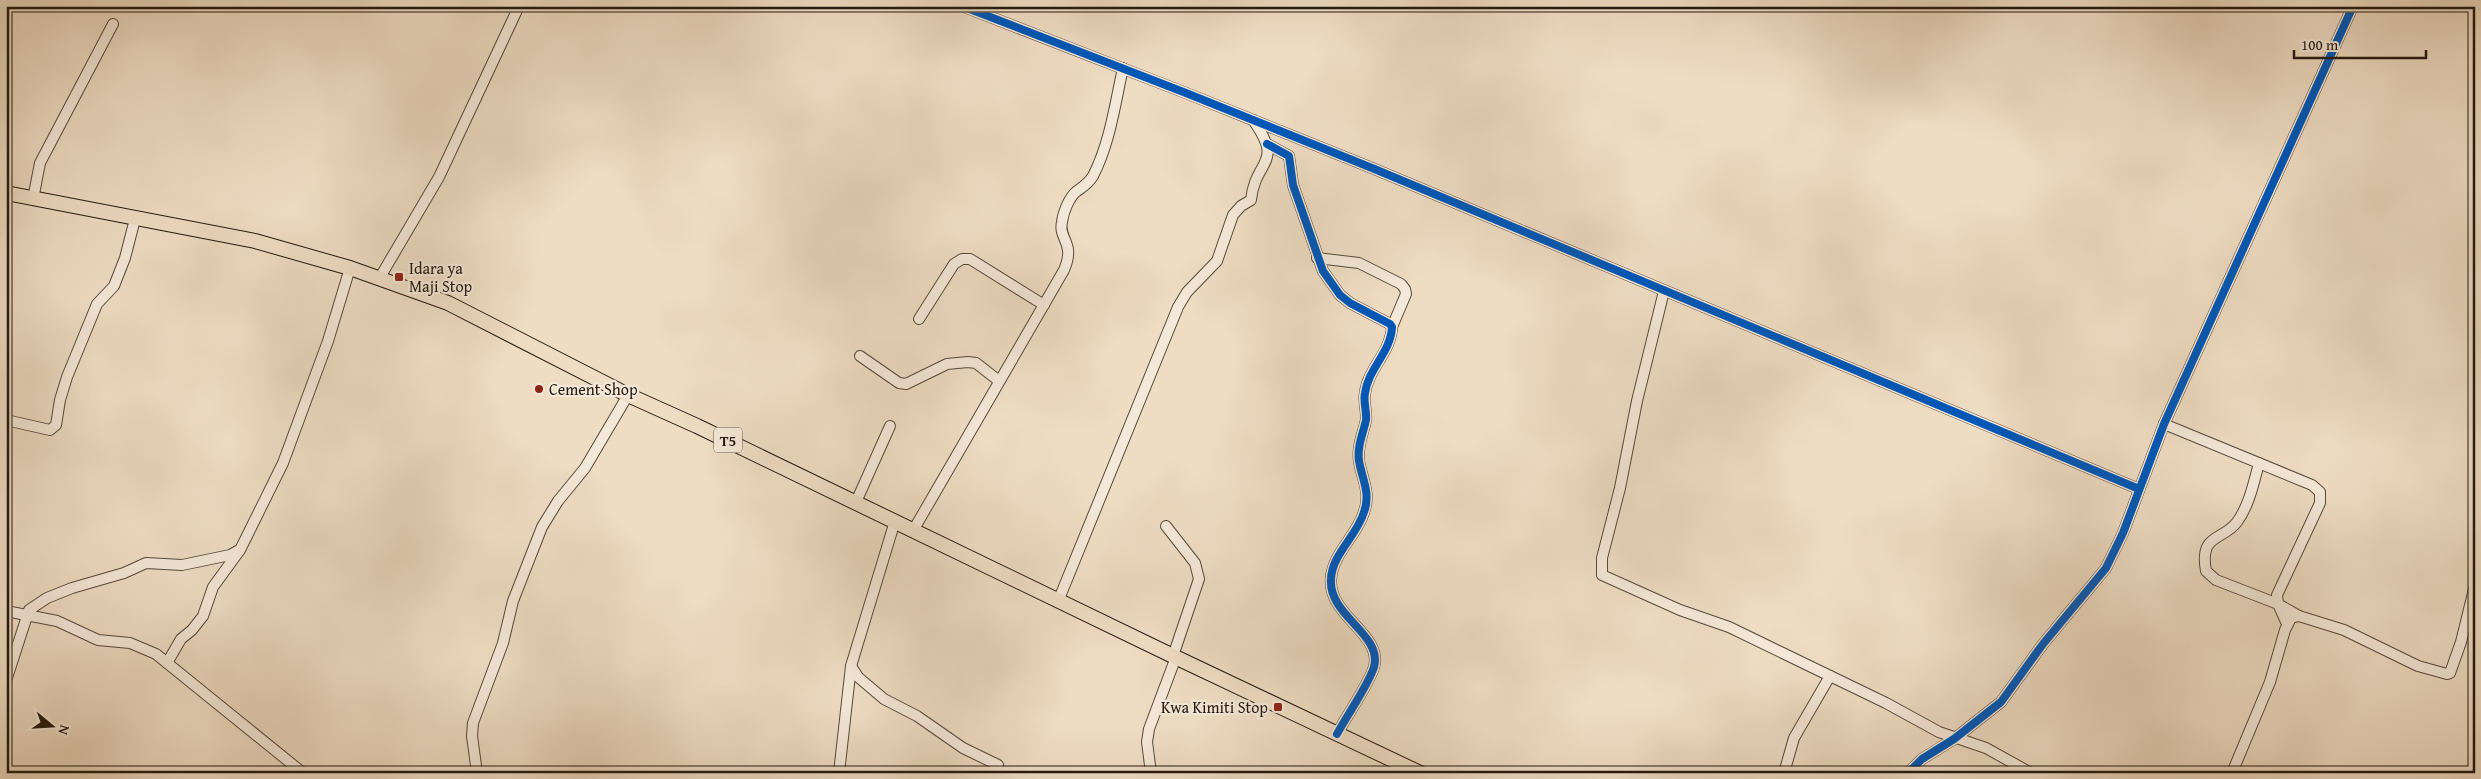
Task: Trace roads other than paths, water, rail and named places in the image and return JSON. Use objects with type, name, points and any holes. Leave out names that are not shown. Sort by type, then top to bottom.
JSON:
[{"type":"highway","name":"T5","points":[[6,193],[255,241],[350,268],[448,303],[628,395],[914,529],[1175,657],[1420,773]]},
{"type":"street","points":[[379,279],[439,177],[519,6]]},
{"type":"street","points":[[962,6],[1252,120],[2139,488]]},
{"type":"street","points":[[1908,773],[1941,745],[1954,739],[2001,702],[2043,644],[2099,578],[2115,552],[2164,424],[2353,6]]},
{"type":"street","points":[[33,199],[40,163],[113,24]]},
{"type":"street","points":[[914,529],[1070,257],[1062,222],[1072,197],[1085,187],[1100,161],[1123,68]]},
{"type":"street","points":[[1059,599],[1166,332],[1186,292],[1219,258],[1233,215],[1241,206],[1251,200],[1256,180],[1269,156],[1267,144],[1252,120]]},
{"type":"street","points":[[1267,144],[1289,156],[1293,185],[1317,258],[1329,282],[1350,303],[1390,324],[1392,327]]},
{"type":"street","points":[[6,420],[50,430],[56,425],[67,377],[97,304],[114,286],[125,258],[135,219]]},
{"type":"street","points":[[919,319],[954,264],[962,259],[970,258],[1044,305]]},
{"type":"street","points":[[1317,258],[1359,262],[1401,284],[1406,294],[1392,327],[1388,344],[1365,394],[1366,419],[1360,441],[1359,460],[1368,497],[1365,511],[1358,528],[1338,558],[1331,576],[1332,597],[1338,608],[1351,620],[1373,648],[1374,667],[1337,734]]},
{"type":"street","points":[[167,663],[181,639],[192,630],[203,616],[213,587],[240,550],[294,436],[328,341],[350,268]]},
{"type":"street","points":[[1664,291],[1637,401],[1620,488],[1602,558],[1602,575],[1688,612],[1716,621],[1954,739],[1986,748],[2031,773]]},
{"type":"street","points":[[860,356],[899,383],[906,384],[946,364],[968,362],[976,363],[999,381]]},
{"type":"street","points":[[478,773],[472,736],[473,723],[503,643],[513,601],[536,541],[550,514],[585,468],[628,395]]},
{"type":"street","points":[[2164,424],[2312,485],[2321,494],[2320,503],[2280,588],[2278,604],[2287,624]]},
{"type":"street","points":[[856,502],[890,426]]},
{"type":"street","points":[[2259,463],[2236,523],[2209,543],[2205,566],[2209,575],[2216,580],[2278,604],[2299,616],[2352,633],[2418,666],[2447,674],[2450,673],[2457,657],[2475,585]]},
{"type":"street","points":[[839,773],[851,666],[895,521]]},
{"type":"street","points":[[1151,773],[1147,742],[1149,729],[1175,657],[1199,579],[1195,563],[1166,526]]},
{"type":"street","points":[[6,681],[29,610],[59,593],[124,573],[140,565],[154,563],[187,564],[230,555],[240,550]]},
{"type":"street","points":[[6,611],[58,621],[98,640],[130,643],[156,654],[303,773]]},
{"type":"street","points":[[2232,773],[2270,682],[2287,624],[2291,618],[2299,616]]},
{"type":"street","points":[[851,666],[858,677],[884,699],[917,716],[963,748],[998,765]]},
{"type":"street","points":[[1784,773],[1794,738],[1830,676]]},
{"type":"place","name":"Idara ya Maji Stop","points":[[399,277]]},
{"type":"place","name":"Cement Shop","points":[[539,389]]},
{"type":"place","name":"Kwa Kimiti Stop","points":[[1278,707]]}]
